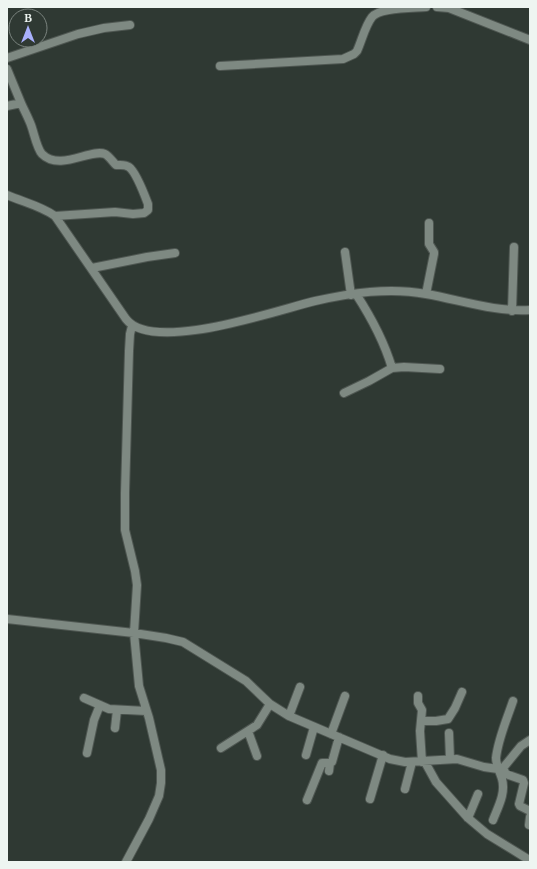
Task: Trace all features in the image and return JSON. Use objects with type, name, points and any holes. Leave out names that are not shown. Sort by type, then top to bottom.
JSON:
[{"type":"street","points":[[220,66],[343,60],[354,54],[372,17],[375,14],[384,10],[426,7]]},
{"type":"street","points":[[437,7],[449,8],[530,40]]},
{"type":"street","points":[[7,58],[84,33],[130,25]]},
{"type":"street","points":[[7,69],[20,103],[31,123],[39,150],[42,154],[55,160],[74,159],[98,153],[106,154],[115,164],[126,165],[130,168],[148,204],[148,210],[142,213],[133,214],[115,212],[55,216]]},
{"type":"street","points":[[7,106],[20,103]]},
{"type":"street","points":[[7,194],[55,216],[126,319],[132,326],[147,331],[160,332],[215,328],[312,302],[378,291],[401,290],[426,294],[485,308],[512,311],[530,310]]},
{"type":"street","points":[[426,294],[434,254],[428,244],[430,223]]},
{"type":"street","points":[[512,311],[514,247]]},
{"type":"street","points":[[345,252],[353,294],[381,337],[392,368]]},
{"type":"street","points":[[92,268],[175,253]]},
{"type":"street","points":[[126,862],[149,819],[159,796],[161,783],[161,770],[139,686],[134,633],[137,585],[125,530],[130,345],[132,326]]},
{"type":"street","points":[[344,393],[392,368],[404,367],[440,369]]},
{"type":"street","points":[[7,619],[134,633],[183,642],[246,680],[270,704],[289,716],[398,761],[424,762],[450,759],[465,761],[484,767],[500,768],[521,746],[530,740]]},
{"type":"street","points":[[289,716],[300,687]]},
{"type":"street","points":[[421,721],[448,719],[462,692]]},
{"type":"street","points":[[331,734],[345,696]]},
{"type":"street","points":[[418,696],[418,703],[422,710],[420,731],[424,762],[436,782],[468,818],[487,834],[526,858],[529,862]]},
{"type":"street","points":[[84,698],[109,709],[146,711]]},
{"type":"street","points":[[513,701],[497,750],[496,761],[506,774],[523,780],[524,783],[519,804],[530,811]]},
{"type":"street","points":[[221,748],[257,725],[270,704]]},
{"type":"street","points":[[87,753],[94,720],[100,705]]},
{"type":"street","points":[[115,728],[117,710]]},
{"type":"street","points":[[306,755],[314,727]]},
{"type":"street","points":[[248,731],[257,756]]},
{"type":"street","points":[[449,733],[450,759]]},
{"type":"street","points":[[307,800],[322,763],[329,767],[332,762],[339,737]]},
{"type":"street","points":[[370,798],[383,756]]},
{"type":"street","points":[[405,789],[412,762]]},
{"type":"street","points":[[493,820],[503,793],[500,768]]},
{"type":"street","points":[[468,818],[478,794]]}]
